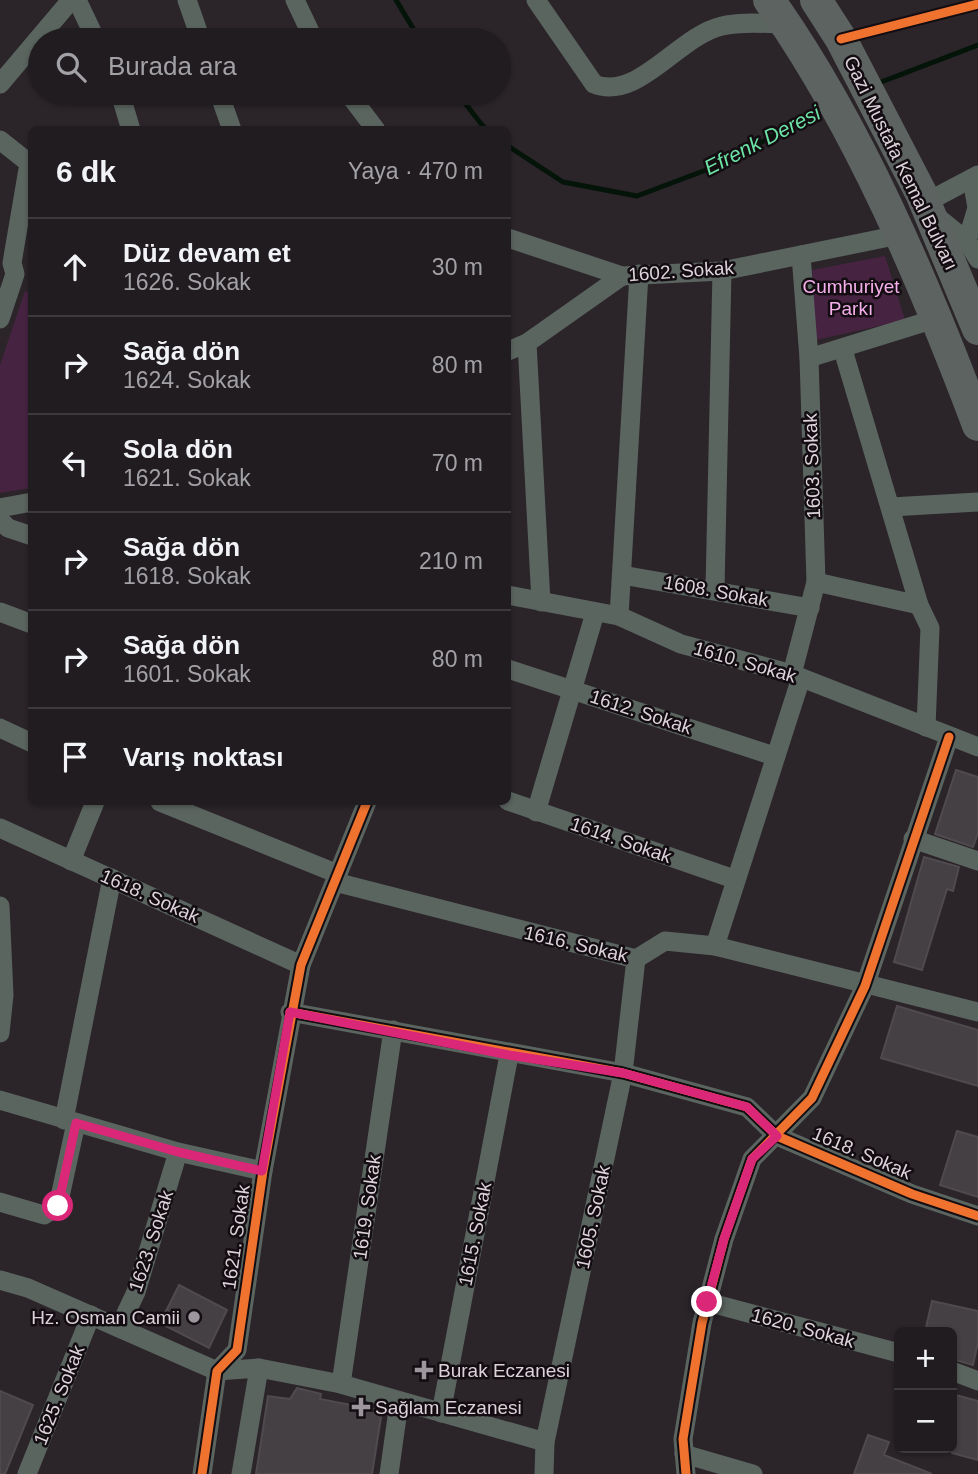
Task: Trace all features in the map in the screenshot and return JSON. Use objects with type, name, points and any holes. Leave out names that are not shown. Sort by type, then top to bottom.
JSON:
[{"type":"highway","name":"Gazi Mustafa Kemal Bulvarı","points":[[816,0],[841,38],[925,201],[978,329]]},
{"type":"highway","name":"Gazi Mustafa Kemal Bulvarı","points":[[778,12],[810,58],[900,235],[938,318],[978,425]]},
{"type":"street","points":[[47,28],[71,0]]},
{"type":"street","points":[[77,0],[90,28]]},
{"type":"street","points":[[187,0],[197,28]]},
{"type":"street","points":[[295,0],[308,28]]},
{"type":"street","points":[[536,0],[594,84],[607,89],[634,82],[691,39],[721,26],[778,12]]},
{"type":"street","points":[[0,84],[28,51]]},
{"type":"street","points":[[124,105],[130,126]]},
{"type":"street","points":[[223,105],[231,126]]},
{"type":"street","points":[[357,105],[373,126]]},
{"type":"street","points":[[0,140],[28,161]]},
{"type":"street","points":[[0,319],[16,274],[12,263],[28,174]]},
{"type":"street","points":[[967,241],[977,208],[975,177],[925,201],[967,241],[978,259]]},
{"type":"street","name":"1602. Sokak","points":[[511,239],[630,275],[722,271],[900,235]]},
{"type":"street","name":"1603. Sokak","points":[[715,946],[797,676],[816,582],[808,358],[801,255]]},
{"type":"street","points":[[715,589],[722,271]]},
{"type":"street","points":[[511,350],[527,343],[630,275]]},
{"type":"street","points":[[619,616],[630,275]]},
{"type":"street","points":[[808,358],[938,318]]},
{"type":"street","points":[[527,343],[541,602]]},
{"type":"street","points":[[843,349],[919,605],[930,628],[926,727]]},
{"type":"street","points":[[891,507],[978,502]]},
{"type":"street","points":[[0,508],[28,503]]},
{"type":"street","points":[[0,520],[8,528],[28,535]]},
{"type":"street","name":"1608. Sokak","points":[[622,575],[715,589],[810,608]]},
{"type":"street","points":[[816,582],[919,605]]},
{"type":"street","name":"1610. Sokak","points":[[511,596],[619,616],[681,644],[797,676],[978,747]]},
{"type":"street","points":[[0,612],[28,622]]},
{"type":"street","points":[[536,812],[595,613]]},
{"type":"street","name":"1612. Sokak","points":[[511,670],[774,757]]},
{"type":"street","points":[[0,728],[28,741]]},
{"type":"street","points":[[686,1474],[685,1426],[707,1302],[724,1239],[752,1159],[813,1098],[865,986],[948,737]]},
{"type":"street","name":"1614. Sokak","points":[[511,802],[734,879]]},
{"type":"street","points":[[71,861],[94,805]]},
{"type":"street","name":"1616. Sokak","points":[[167,805],[336,878],[636,959],[665,941],[715,946],[865,986],[978,1012]]},
{"type":"street","name":"1621. Sokak","points":[[202,1474],[217,1371],[237,1350],[262,1171],[301,965],[366,805]]},
{"type":"street","name":"1618. Sokak","points":[[0,828],[301,965]]},
{"type":"street","points":[[913,839],[978,861]]},
{"type":"street","points":[[0,1202],[44,1215],[58,1206],[112,878]]},
{"type":"street","points":[[0,906],[4,995],[0,1033]]},
{"type":"street","name":"1605. Sokak","points":[[544,1474],[545,1442],[623,1073],[636,959]]},
{"type":"street","name":"1618. Sokak","points":[[290,1012],[393,1030],[509,1055],[623,1073],[747,1107],[777,1136],[912,1194],[978,1216]]},
{"type":"street","name":"1619. Sokak","points":[[341,1384],[393,1030]]},
{"type":"street","name":"1615. Sokak","points":[[441,1413],[509,1055]]},
{"type":"street","points":[[0,1100],[178,1152],[262,1171]]},
{"type":"street","name":"1623. Sokak","points":[[119,1328],[136,1292],[178,1152]]},
{"type":"street","points":[[0,1279],[28,1287],[217,1371],[259,1368],[341,1384],[400,1403],[545,1442]]},
{"type":"street","name":"1620. Sokak","points":[[707,1302],[894,1352]]},
{"type":"street","name":"1625. Sokak","points":[[31,1474],[91,1315]]},
{"type":"street","points":[[241,1474],[259,1368]]},
{"type":"street","points":[[957,1373],[978,1381]]},
{"type":"street","points":[[388,1474],[400,1403]]},
{"type":"street","points":[[684,1454],[753,1474]]},
{"type":"green space","name":"Cumhuriyet Parkı","points":[[885,256],[905,320],[816,340],[812,270]]},
{"type":"green space","points":[[25,291],[28,292],[28,488],[0,493],[0,365]]},
{"type":"building","points":[[956,770],[978,777],[978,833],[973,847],[935,834]]},
{"type":"building","points":[[924,857],[959,867],[953,891],[947,889],[922,970],[894,962]]},
{"type":"building","points":[[897,1006],[978,1030],[978,1086],[881,1058]]},
{"type":"building","points":[[957,1131],[978,1137],[978,1197],[940,1185]]},
{"type":"building","name":"Hz. Osman Camii","points":[[179,1285],[227,1310],[209,1348],[160,1323]]},
{"type":"building","points":[[932,1301],[978,1311],[978,1342],[973,1365],[957,1360],[957,1327],[926,1327]]},
{"type":"building","points":[[297,1388],[321,1394],[320,1399],[382,1411],[372,1474],[256,1474],[268,1396],[290,1399]]},
{"type":"building","points":[[0,1391],[33,1405],[5,1474],[0,1474]]},
{"type":"building","points":[[957,1395],[978,1401],[978,1460],[952,1453],[957,1453]]},
{"type":"building","points":[[868,1435],[889,1442],[884,1455],[932,1474],[854,1474]]},
{"type":"waterway","name":"Efrenk Deresi","points":[[396,0],[413,28]]},
{"type":"waterway","name":"Efrenk Deresi","points":[[876,84],[978,45]]},
{"type":"waterway","name":"Efrenk Deresi","points":[[466,105],[483,126]]},
{"type":"waterway","name":"Efrenk Deresi","points":[[511,148],[563,182],[637,196],[722,164],[825,107]]},
{"type":"cycle path","points":[[841,39],[978,4]]},
{"type":"cycle path","points":[[686,1474],[683,1439],[702,1323],[724,1239],[752,1159],[812,1098],[865,986],[949,737]]},
{"type":"cycle path","points":[[202,1474],[217,1371],[237,1350],[263,1171],[301,965],[366,805]]},
{"type":"cycle path","points":[[290,1012],[623,1073],[747,1107],[777,1136],[912,1194],[978,1216]]},
{"type":"place","name":"Hz. Osman Camii","points":[[194,1317]]},
{"type":"place","name":"Burak Eczanesi","points":[[424,1370]]},
{"type":"place","name":"Sağlam Eczanesi","points":[[361,1407]]},
{"type":"route","points":[[58,1206],[76,1123],[178,1152],[262,1171],[290,1012],[393,1030],[509,1055],[623,1073],[747,1107],[777,1136],[752,1159],[724,1239],[707,1302]]}]
